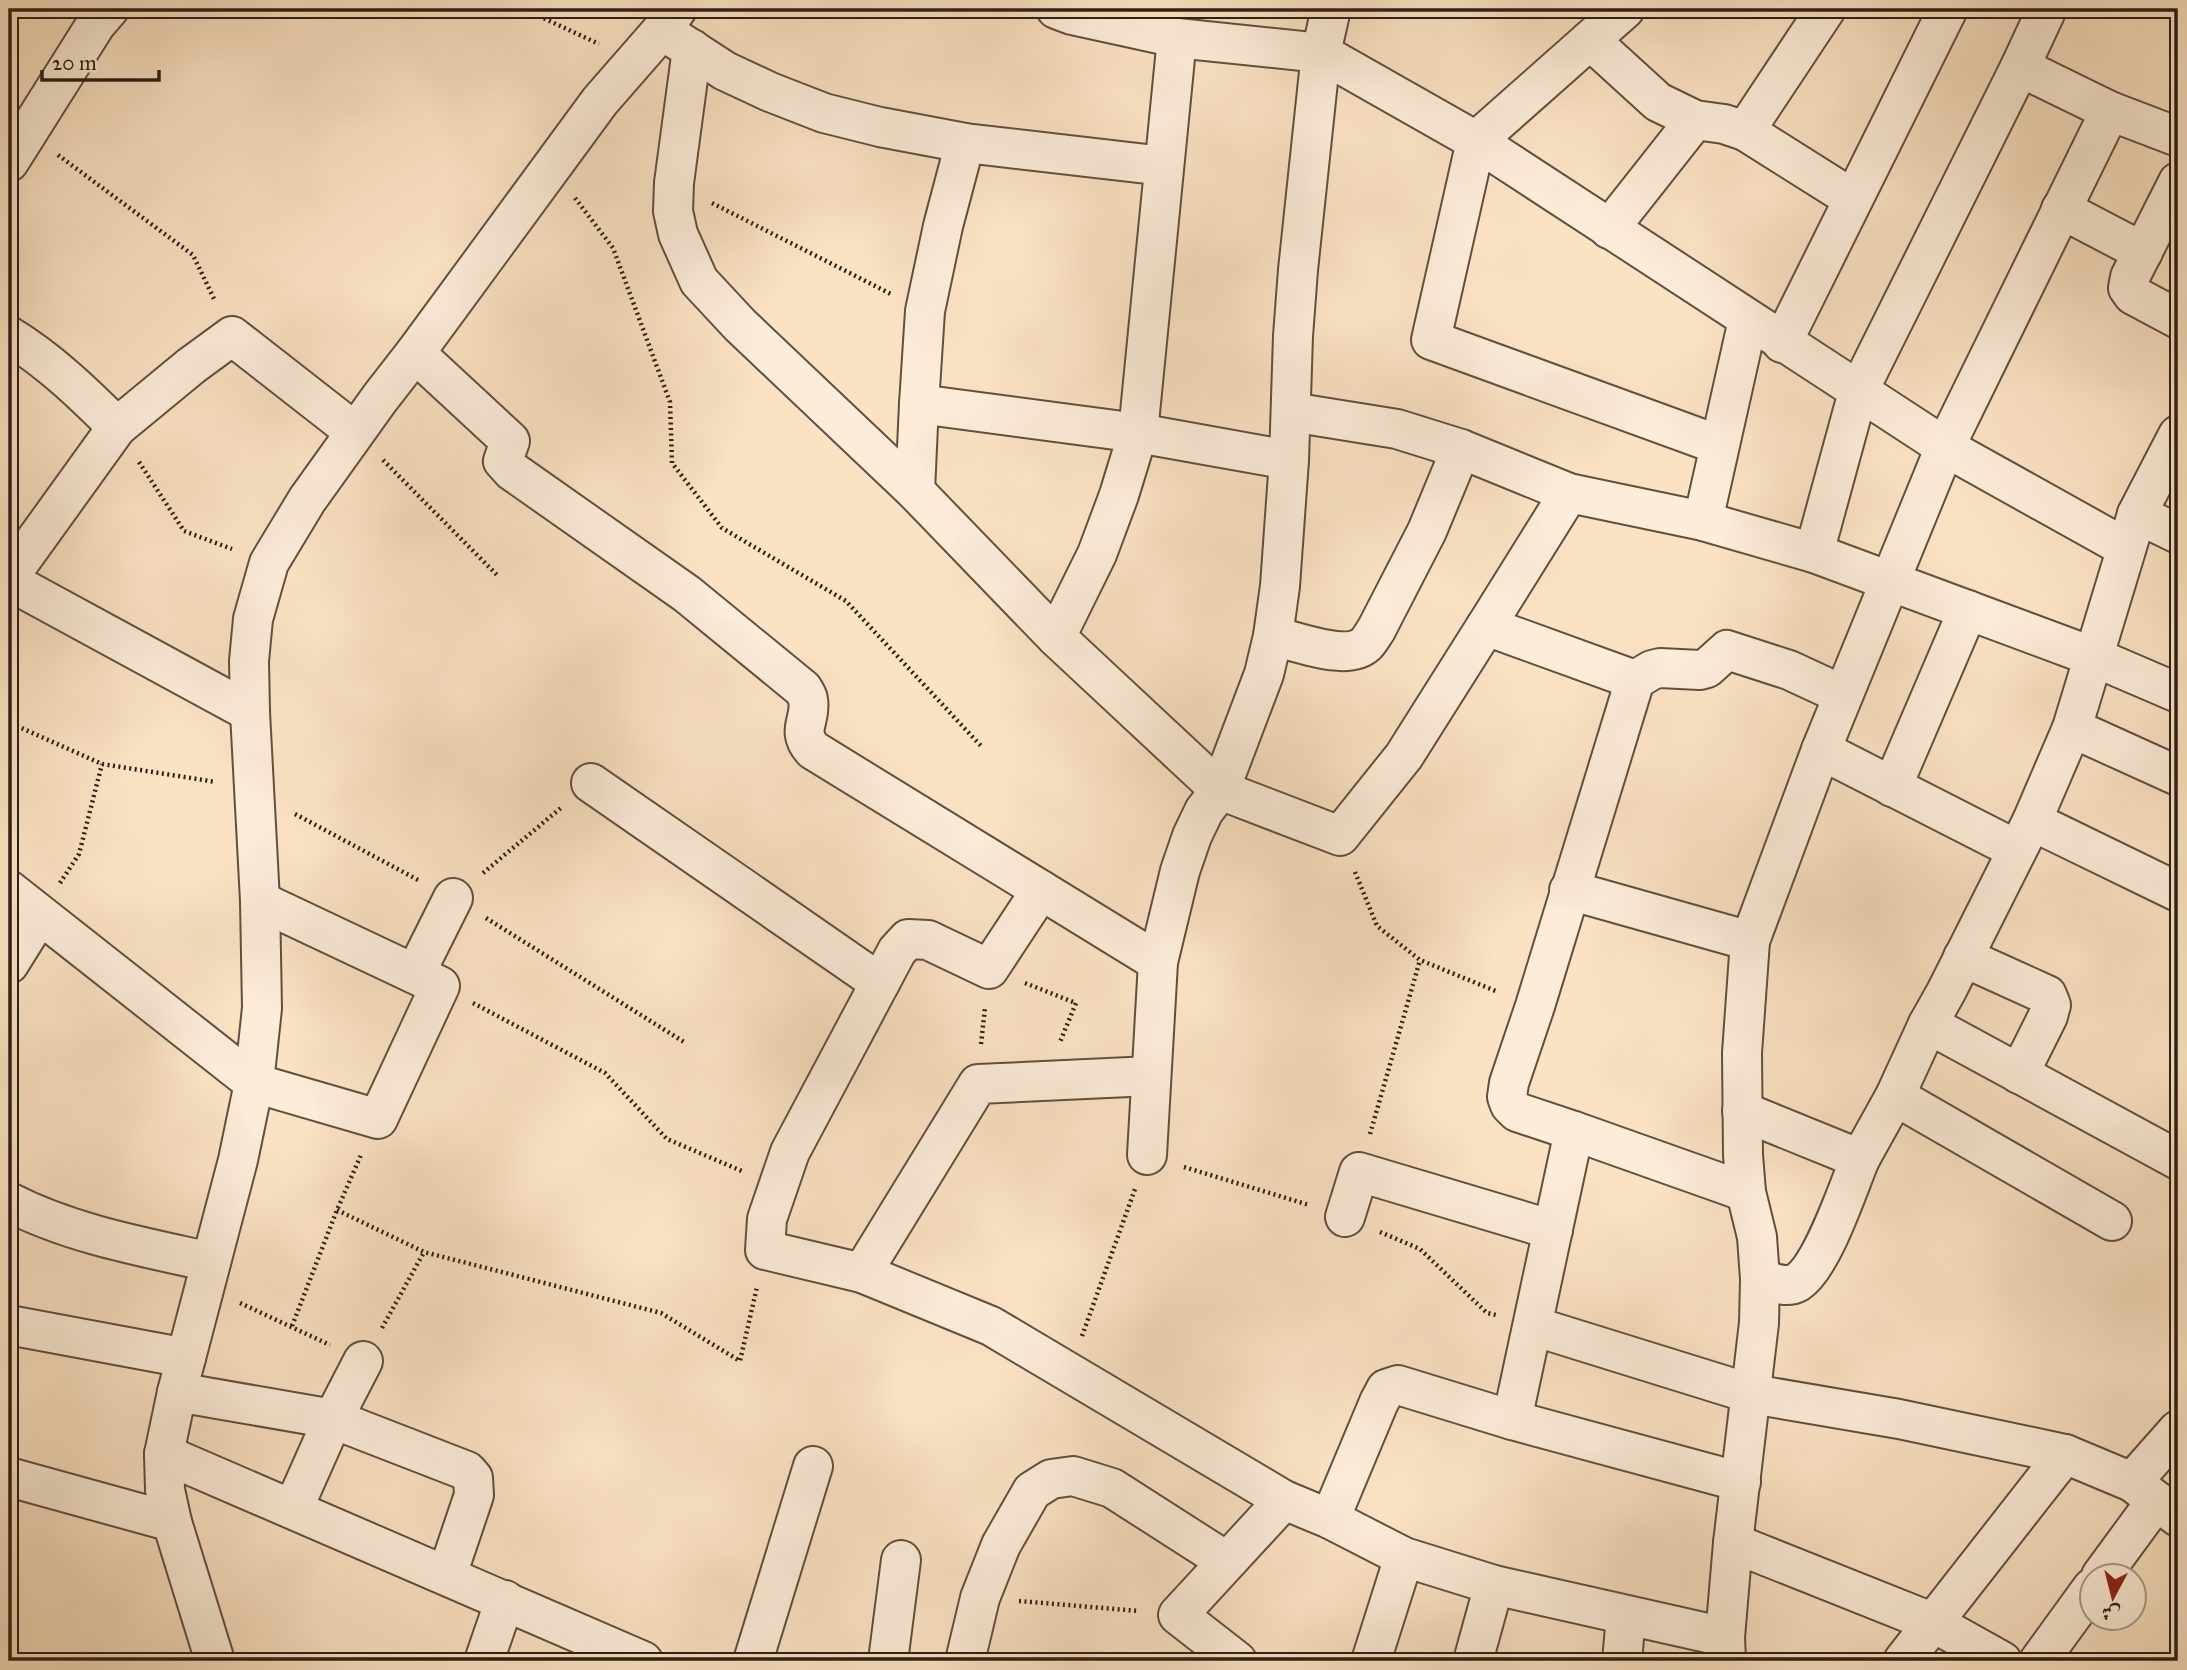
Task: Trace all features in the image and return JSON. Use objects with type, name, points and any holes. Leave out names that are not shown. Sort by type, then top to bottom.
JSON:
[{"type":"street","points":[[1147,1155],[1158,962],[1180,871],[1204,811],[1220,790],[1264,674],[1273,636],[1280,586],[1289,460],[1297,283],[1321,53],[1331,9]]},
{"type":"street","points":[[1625,9],[1476,141],[1431,341],[1719,445]]},
{"type":"street","points":[[1745,131],[1826,9]]},
{"type":"street","points":[[1782,343],[1948,9]]},
{"type":"street","points":[[1814,553],[1858,392],[2048,9]]},
{"type":"street","points":[[1068,11],[1177,38],[1321,53],[1476,141],[1945,447],[2132,531],[2178,534]]},
{"type":"street","points":[[12,148],[90,14]]},
{"type":"street","points":[[215,1661],[172,1522],[165,1490],[164,1454],[207,1274],[238,1160],[254,1083],[262,1008],[256,793],[250,712],[249,661],[253,619],[269,563],[307,499],[355,432],[600,101],[634,61],[677,29]]},
{"type":"street","points":[[677,29],[725,71],[824,113],[965,144],[1164,166]]},
{"type":"street","points":[[677,29],[673,211],[678,234],[699,281],[740,324],[915,491],[1056,637],[1220,790],[1340,836],[1404,756],[1569,493]]},
{"type":"street","points":[[1056,637],[1097,554],[1138,433],[1177,38]]},
{"type":"street","points":[[1590,40],[1658,102],[1695,120],[1724,124],[1745,131],[1853,199]]},
{"type":"street","points":[[2020,67],[2110,111],[2178,137]]},
{"type":"street","points":[[1041,890],[989,969],[928,940],[908,939],[897,951],[807,1116],[776,1186],[767,1219],[765,1250],[862,1273],[991,1326],[1284,1500],[1330,1519],[1404,1557],[1494,1585],[1626,1616],[1725,1649],[1733,1543],[1759,1323],[1760,1279],[1756,1237],[1746,1192],[1742,1111],[1742,1053],[1750,941],[1821,750],[1945,447],[2110,111]]},
{"type":"street","points":[[1609,229],[1695,120]]},
{"type":"street","points":[[915,491],[925,312],[943,226],[965,144]]},
{"type":"street","points":[[2178,182],[2161,234],[2130,277],[2129,292],[2178,319]]},
{"type":"street","points":[[2061,209],[2161,234]]},
{"type":"street","points":[[1703,522],[1748,320]]},
{"type":"street","points":[[250,712],[9,579],[117,427],[232,336],[355,432]]},
{"type":"street","points":[[9,337],[80,390],[117,427]]},
{"type":"street","points":[[415,353],[510,441],[503,461],[512,471],[687,594],[803,689],[808,699],[805,741],[813,750],[1158,962]]},
{"type":"street","points":[[919,404],[1138,433],[1289,460]]},
{"type":"street","points":[[1291,412],[1397,429],[1461,449],[1569,493],[1703,522],[1814,553],[2094,657],[2178,693]]},
{"type":"street","points":[[1760,1279],[1786,1286],[1797,1282],[1810,1268],[1826,1240],[1860,1159],[1895,1096],[1928,1024],[2024,836],[2071,728],[2132,531],[2177,441]]},
{"type":"street","points":[[1273,636],[1341,652],[1353,651],[1365,645],[1376,630],[1427,531],[1461,449]]},
{"type":"street","points":[[1892,787],[1968,610]]},
{"type":"street","points":[[1486,626],[1635,680]]},
{"type":"street","points":[[1746,1192],[1517,1112],[1507,1097],[1508,1083],[1535,1006],[1635,680],[1660,668],[1700,670],[1727,650],[1789,670],[1843,695]]},
{"type":"street","points":[[2071,728],[2178,776]]},
{"type":"street","points":[[1821,750],[1892,787],[2178,892]]},
{"type":"street","points":[[591,783],[880,983]]},
{"type":"street","points":[[9,890],[254,1083],[379,1119],[453,898]]},
{"type":"street","points":[[1569,890],[1750,941]]},
{"type":"street","points":[[260,901],[427,980]]},
{"type":"street","points":[[9,964],[39,916]]},
{"type":"street","points":[[1963,957],[2047,995],[2051,1005],[2049,1016],[2019,1074]]},
{"type":"street","points":[[1928,1024],[2178,1160]]},
{"type":"street","points":[[862,1273],[978,1084],[1151,1076]]},
{"type":"street","points":[[1895,1096],[2112,1221]]},
{"type":"street","points":[[1742,1111],[1860,1159]]},
{"type":"street","points":[[1512,1420],[1574,1131]]},
{"type":"street","points":[[1345,1217],[1359,1172],[1553,1230]]},
{"type":"street","points":[[9,1202],[66,1225],[125,1242],[207,1274]]},
{"type":"street","points":[[1534,1326],[1752,1394],[1899,1419],[2065,1454],[2155,1500]]},
{"type":"street","points":[[9,1327],[333,1419],[467,1471],[473,1478],[474,1495],[447,1575]]},
{"type":"street","points":[[293,1509],[333,1419],[363,1361]]},
{"type":"street","points":[[1330,1519],[1386,1389],[1398,1385],[1512,1420],[1741,1482]]},
{"type":"street","points":[[2112,1562],[2155,1500],[2178,1430]]},
{"type":"street","points":[[164,1454],[643,1661]]},
{"type":"street","points":[[1903,1661],[2065,1454]]},
{"type":"street","points":[[753,1661],[813,1466]]},
{"type":"street","points":[[965,1661],[979,1598],[1000,1545],[1032,1491],[1051,1479],[1073,1476],[1112,1488],[1226,1561]]},
{"type":"street","points":[[9,1477],[172,1522]]},
{"type":"street","points":[[1237,1661],[1178,1615],[1284,1500]]},
{"type":"street","points":[[1733,1543],[1934,1623],[2002,1661]]},
{"type":"street","points":[[1371,1661],[1404,1557]]},
{"type":"street","points":[[888,1661],[901,1560]]},
{"type":"street","points":[[1473,1661],[1494,1585]]},
{"type":"street","points":[[484,1661],[505,1600]]},
{"type":"street","points":[[2039,1661],[2078,1607]]},
{"type":"street","points":[[1622,1661],[1626,1616]]},
{"type":"path","points":[[524,9],[634,61]]},
{"type":"path","points":[[12,148],[57,154],[193,255],[232,336]]},
{"type":"path","points":[[551,167],[613,248],[670,402],[672,463],[722,528],[846,601],[981,746]]},
{"type":"path","points":[[674,183],[925,312]]},
{"type":"path","points":[[117,427],[184,531],[269,563]]},
{"type":"path","points":[[355,432],[497,576]]},
{"type":"path","points":[[9,718],[17,726],[102,764],[204,779],[256,793],[453,898],[684,1042]]},
{"type":"path","points":[[39,916],[79,854],[102,764]]},
{"type":"path","points":[[453,898],[591,783]]},
{"type":"path","points":[[1340,836],[1377,926],[1420,961],[1535,1006]]},
{"type":"path","points":[[1359,1172],[1420,961]]},
{"type":"path","points":[[978,1084],[989,969],[1076,1003],[1044,1079]]},
{"type":"path","points":[[427,980],[605,1073],[667,1139],[776,1186]]},
{"type":"path","points":[[207,1274],[292,1326],[337,1210],[379,1119]]},
{"type":"path","points":[[1068,1373],[1147,1155],[1345,1217]]},
{"type":"path","points":[[337,1210],[424,1252],[661,1313],[740,1361],[765,1250]]},
{"type":"path","points":[[1420,1249],[1487,1312],[1534,1326]]},
{"type":"path","points":[[363,1361],[424,1252]]},
{"type":"path","points":[[979,1598],[1178,1615]]}]
